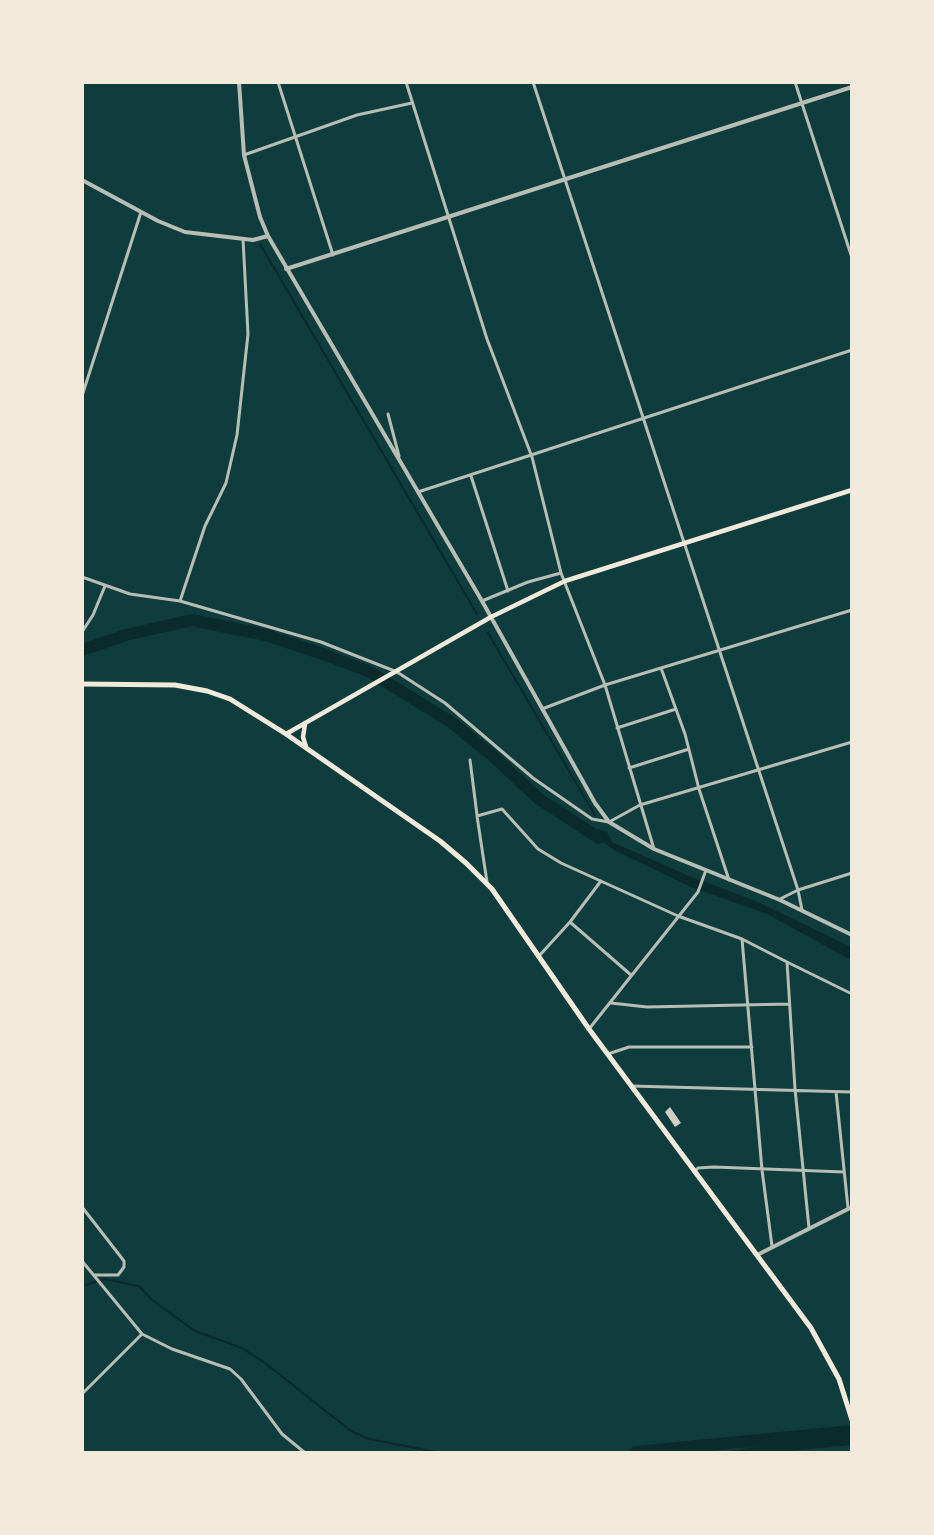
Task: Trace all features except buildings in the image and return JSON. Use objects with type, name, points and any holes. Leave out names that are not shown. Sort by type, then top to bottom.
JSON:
[{"type":"main road","points":[[286,734],[491,616],[565,581],[852,490]]},
{"type":"main road","points":[[82,684],[175,685],[201,689],[230,699],[286,734],[440,841],[487,884],[607,1054],[757,1255],[827,1354],[839,1379],[850,1409],[851,1419]]},
{"type":"main road","points":[[305,724],[303,737],[307,749]]},
{"type":"street","points":[[239,82],[244,155],[268,236],[491,616],[595,803],[609,822]]},
{"type":"street","points":[[278,82],[333,255]]},
{"type":"street","points":[[406,82],[487,339],[532,457],[561,573],[605,685],[654,849]]},
{"type":"street","points":[[533,82],[798,890],[802,910]]},
{"type":"street","points":[[795,82],[852,258]]},
{"type":"street","points":[[286,269],[852,87]]},
{"type":"street","points":[[244,155],[357,115],[412,102]]},
{"type":"street","points":[[82,180],[141,212],[185,232],[253,240],[268,236]]},
{"type":"street","points":[[82,396],[141,212]]},
{"type":"street","points":[[180,601],[204,526],[226,483],[237,435],[248,334],[243,239]]},
{"type":"street","points":[[418,492],[532,457],[642,417],[852,350]]},
{"type":"street","points":[[388,414],[400,462]]},
{"type":"street","points":[[471,476],[508,591]]},
{"type":"street","points":[[482,601],[528,582],[561,573]]},
{"type":"street","points":[[82,577],[130,594],[180,601],[321,642],[397,672],[445,703],[533,777],[591,819],[609,822],[654,849],[780,900],[852,935]]},
{"type":"street","points":[[82,632],[93,615],[105,586]]},
{"type":"street","points":[[542,709],[605,685],[852,610]]},
{"type":"street","points":[[661,668],[689,749],[699,789],[729,880]]},
{"type":"street","points":[[617,728],[676,709]]},
{"type":"street","points":[[609,822],[640,805],[852,742]]},
{"type":"street","points":[[629,768],[689,749]]},
{"type":"street","points":[[470,760],[487,884]]},
{"type":"street","points":[[477,816],[502,809],[538,849],[561,863],[678,916],[742,939],[852,994]]},
{"type":"street","points":[[589,1029],[698,892],[706,870]]},
{"type":"street","points":[[780,900],[798,890],[852,873]]},
{"type":"street","points":[[538,956],[570,922],[601,881]]},
{"type":"street","points":[[570,922],[631,975]]},
{"type":"street","points":[[742,939],[754,1089],[772,1246]]},
{"type":"street","points":[[787,962],[795,1089],[808,1228]]},
{"type":"street","points":[[611,1003],[647,1007],[789,1004]]},
{"type":"street","points":[[607,1054],[629,1047],[752,1047]]},
{"type":"street","points":[[631,1086],[852,1092]]},
{"type":"street","points":[[757,1255],[850,1207],[836,1092]]},
{"type":"street","points":[[694,1172],[698,1168],[714,1167],[844,1172]]},
{"type":"street","points":[[82,1207],[124,1261],[124,1266],[118,1275],[94,1275]]},
{"type":"street","points":[[82,1262],[142,1334],[172,1349],[230,1370],[241,1378],[282,1434],[304,1452]]},
{"type":"street","points":[[82,1394],[142,1334]]},
{"type":"water","points":[[598,829],[607,832],[612,842],[687,875],[758,902],[851,947],[851,960],[767,914],[691,887],[616,851],[586,831],[597,832]]},
{"type":"water","points":[[851,1431],[851,1445],[777,1452],[725,1452]]},
{"type":"waterway","points":[[260,244],[477,614]]},
{"type":"waterway","points":[[82,650],[126,635],[192,620],[266,635],[317,652],[368,671],[451,722],[493,756],[539,799],[599,838]]},
{"type":"waterway","points":[[488,633],[595,815]]},
{"type":"waterway","points":[[82,1286],[105,1279],[139,1286],[152,1300],[195,1331],[242,1348],[265,1363],[351,1431],[369,1439],[436,1452]]},
{"type":"waterway","points":[[636,1452],[852,1431]]}]
